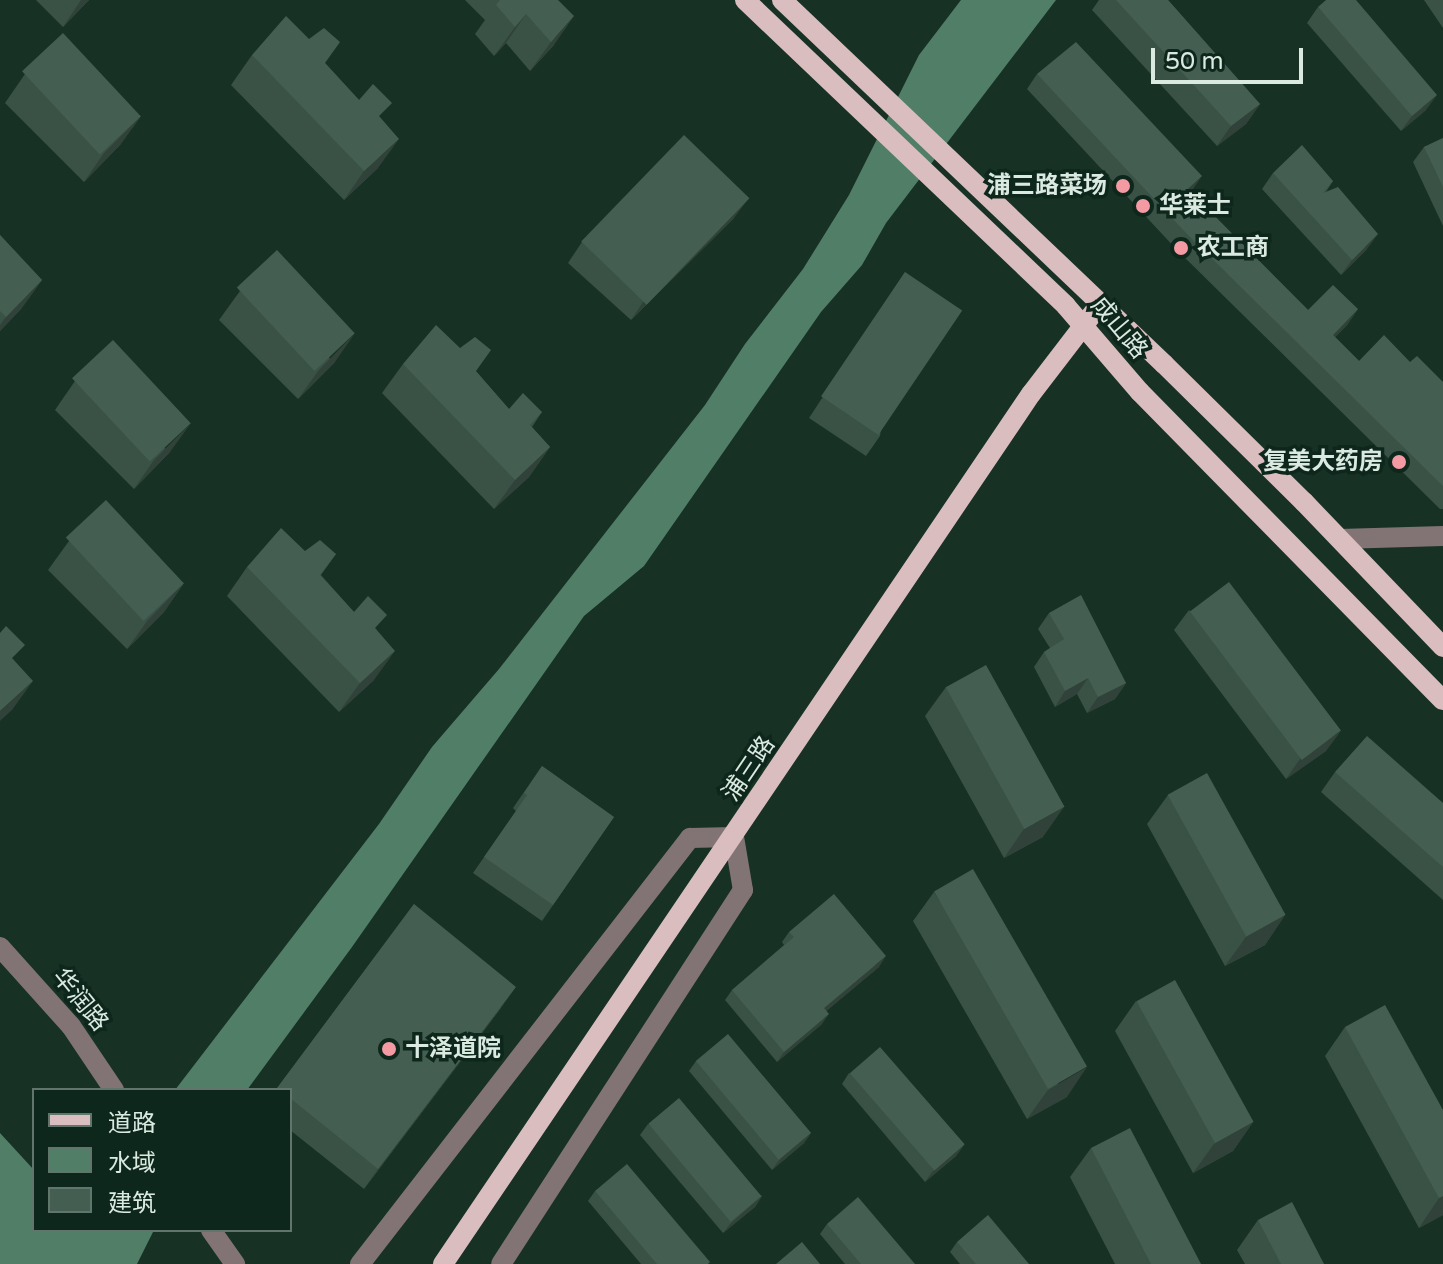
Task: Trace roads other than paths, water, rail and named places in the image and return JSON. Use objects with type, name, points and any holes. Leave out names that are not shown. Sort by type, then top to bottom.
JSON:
[{"type":"main road","name":"成山路","points":[[745,0],[930,174],[1083,326],[1140,392],[1443,700]]},
{"type":"main road","name":"成山路","points":[[782,0],[1100,304],[1340,539],[1443,647]]},
{"type":"main road","name":"浦三路","points":[[443,1264],[584,1060],[1031,394],[1100,304]]},
{"type":"street","points":[[1340,539],[1443,536]]},
{"type":"street","points":[[360,1264],[690,838],[734,837],[743,890],[501,1264]]},
{"type":"street","name":"华润路","points":[[0,947],[71,1026],[113,1088]]},
{"type":"street","points":[[212,1232],[235,1264]]},
{"type":"street","points":[[375,1264],[380,1238]]},
{"type":"water","points":[[961,0],[1056,0],[886,223],[862,265],[821,312],[644,566],[584,616],[352,947],[248,1088],[177,1088],[379,824],[432,747],[499,669],[705,405],[745,344],[803,269],[849,195],[919,55]]},
{"type":"water","points":[[0,1133],[32,1168],[32,1232],[153,1232],[137,1264],[0,1264]]},
{"type":"place","name":"浦三路菜场","points":[[1123,186]]},
{"type":"place","name":"华莱士","points":[[1143,206]]},
{"type":"place","name":"农工商","points":[[1181,248]]},
{"type":"place","name":"复美大药房","points":[[1399,462]]},
{"type":"place","name":"十泽道院","points":[[389,1049]]}]
